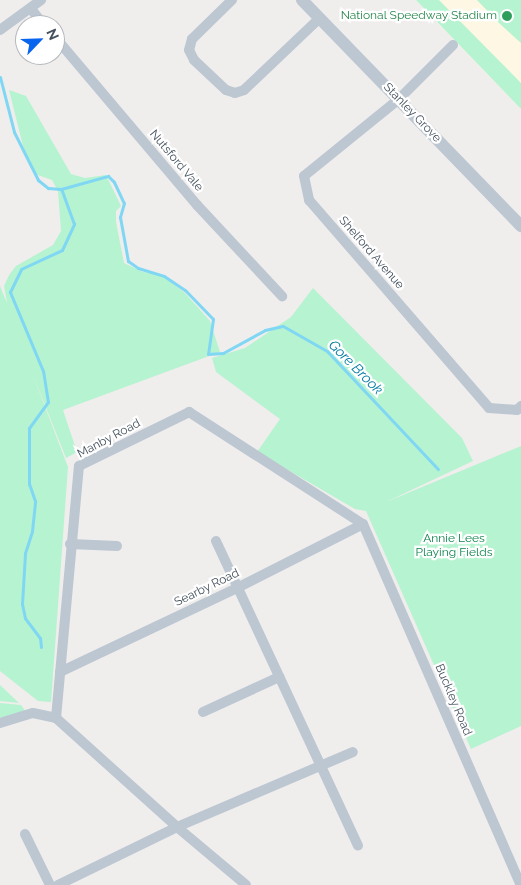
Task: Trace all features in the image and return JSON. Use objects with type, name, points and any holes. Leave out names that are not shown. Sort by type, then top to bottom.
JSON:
[{"type":"street","points":[[0,30],[41,0]]},
{"type":"street","points":[[232,0],[192,39],[190,50],[194,60],[226,90],[235,94],[244,90],[320,18]]},
{"type":"street","name":"Stanley Grove","points":[[302,0],[521,226]]},
{"type":"street","points":[[31,9],[36,15]]},
{"type":"street","points":[[399,99],[453,45]]},
{"type":"street","name":"Nutsford Vale","points":[[65,50],[197,205],[282,296]]},
{"type":"street","name":"Shelford Avenue","points":[[399,99],[304,176],[309,200],[489,408],[517,410],[521,406]]},
{"type":"street","name":"Manby Road","points":[[56,718],[70,544],[79,466],[188,412],[363,524]]},
{"type":"street","name":"Searby Road","points":[[60,672],[238,588],[363,524]]},
{"type":"street","name":"Buckley Road","points":[[363,524],[520,885]]},
{"type":"street","points":[[216,540],[358,846]]},
{"type":"street","points":[[70,544],[117,546]]},
{"type":"street","points":[[203,712],[279,677]]},
{"type":"street","points":[[0,723],[33,713],[56,718],[176,827],[246,885]]},
{"type":"street","points":[[58,885],[176,827],[353,752]]},
{"type":"street","points":[[24,834],[50,885]]},
{"type":"shaded area","points":[[416,0],[521,0],[521,109],[429,14]]},
{"type":"green space","points":[[416,0],[439,0],[521,83],[521,109]]},
{"type":"green space","name":"National Speedway Stadium","points":[[477,0],[521,0],[521,43],[499,23]]},
{"type":"green space","points":[[9,90],[26,96],[71,174],[85,178],[106,175],[121,206],[116,211],[116,222],[124,263],[143,272],[160,274],[185,293],[210,321],[220,352],[63,410],[77,452],[66,458],[31,370],[68,467],[51,702],[38,701],[0,671],[0,286],[7,303],[4,286],[9,275],[16,266],[53,245],[61,231],[58,191],[52,180],[35,174],[23,146]]},
{"type":"green space","name":"Annie Lees Playing Fields","points":[[313,288],[462,438],[473,461],[386,502],[521,446],[521,726],[471,749],[366,511],[355,509],[257,452],[280,419],[216,372],[212,358],[245,348],[291,317]]},
{"type":"green space","points":[[0,685],[19,703],[0,701]]},
{"type":"green space","points":[[0,703],[21,705],[26,712],[0,718]]},
{"type":"waterway","name":"Gore Brook","points":[[0,77],[14,132],[38,180],[48,188],[61,189],[108,176],[114,182],[124,203],[120,217],[128,261],[138,268],[164,276],[185,290],[213,319],[208,354],[223,353],[265,330],[283,326],[327,351],[438,469]]},
{"type":"waterway","points":[[41,647],[40,638],[25,618],[22,604],[25,553],[32,531],[35,501],[29,484],[29,428],[48,402],[43,371],[10,292],[21,269],[62,250],[74,224],[61,189]]},
{"type":"place","name":"National Speedway Stadium","points":[[507,16]]}]
